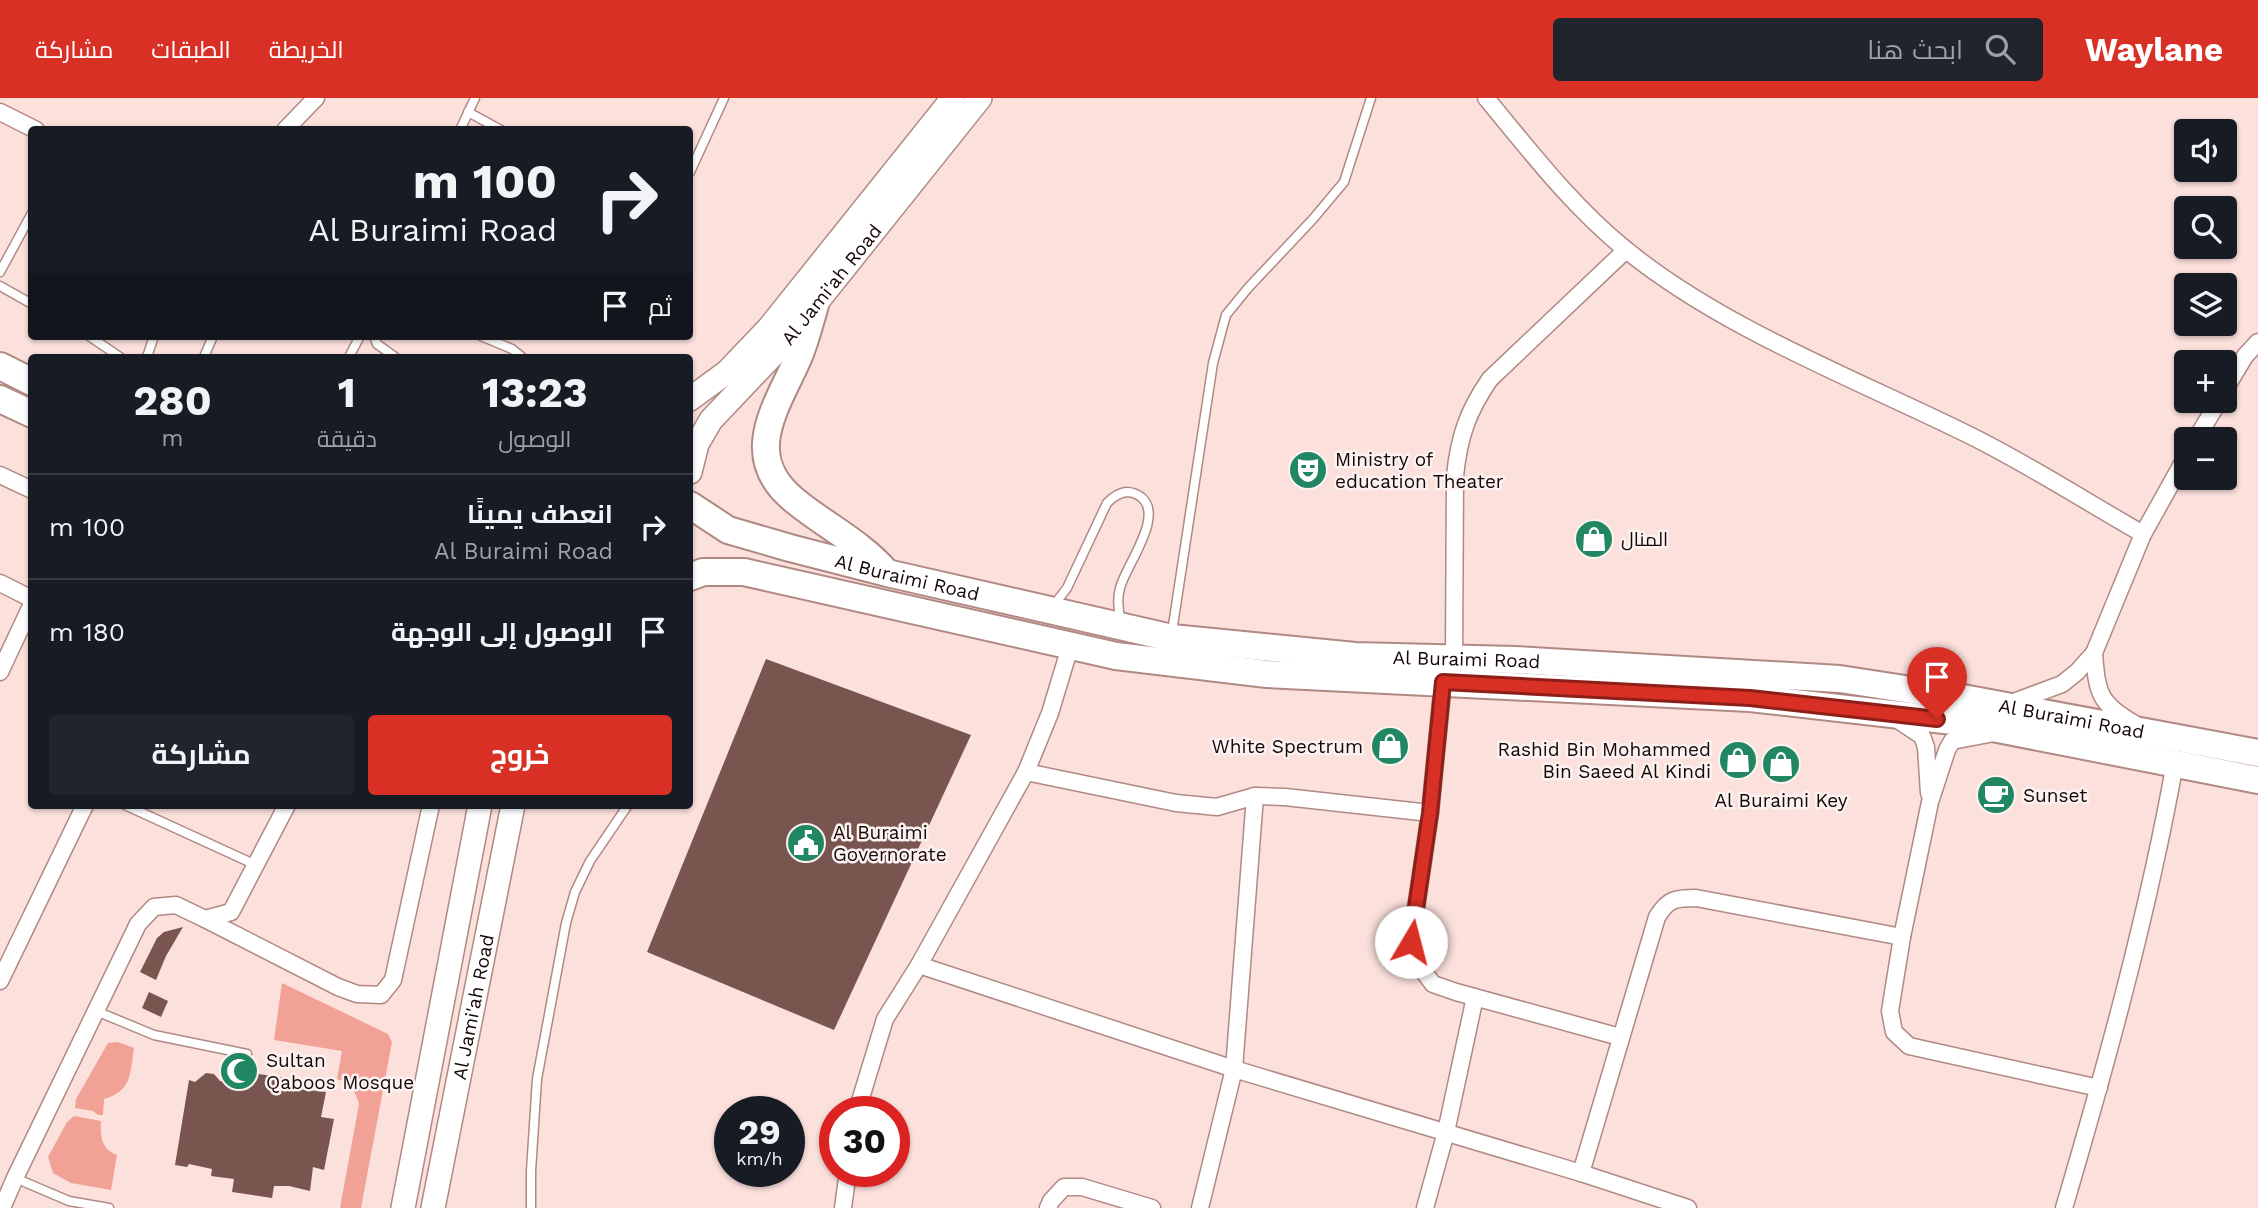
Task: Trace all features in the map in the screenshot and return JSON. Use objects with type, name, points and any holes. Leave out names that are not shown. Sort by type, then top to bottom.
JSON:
[{"type":"main road","name":"Al Jami'ah Road","points":[[693,397],[727,372],[769,328],[953,98]]},
{"type":"main road","name":"Al Jami'ah Road","points":[[693,460],[697,443],[711,420],[785,342],[980,98]]},
{"type":"main road","points":[[815,305],[799,355],[768,420],[765,435],[769,467],[785,492],[861,547],[887,573]]},
{"type":"main road","points":[[0,366],[28,380]]},
{"type":"main road","points":[[0,398],[28,412]]},
{"type":"main road","name":"Al Buraimi Road","points":[[693,507],[728,530],[887,573],[1172,638],[1320,653],[1670,668],[1840,679],[2005,705],[2258,753]]},
{"type":"main road","name":"Al Buraimi Road","points":[[693,576],[703,572],[744,572],[1116,656],[1267,674],[1750,698],[1962,722],[2258,780]]},
{"type":"main road","name":"Al Jami'ah Road","points":[[403,1208],[479,809]]},
{"type":"main road","name":"Al Jami'ah Road","points":[[433,1208],[512,809]]},
{"type":"street","points":[[289,126],[316,98]]},
{"type":"street","points":[[1486,98],[1587,215],[1626,250],[1690,296],[1751,330],[1971,436],[2143,534]]},
{"type":"street","points":[[0,112],[28,126]]},
{"type":"street","points":[[1454,658],[1455,476],[1458,450],[1475,400],[1490,379],[1626,250]]},
{"type":"street","points":[[2237,369],[2245,355],[2258,342]]},
{"type":"street","points":[[0,475],[28,488]]},
{"type":"street","points":[[2005,705],[2062,684],[2094,653],[2143,534],[2174,478]]},
{"type":"street","points":[[0,583],[28,598]]},
{"type":"street","points":[[0,672],[28,602]]},
{"type":"street","points":[[862,1096],[885,1020],[919,965],[1026,772],[1050,713],[1070,647]]},
{"type":"street","points":[[2094,653],[2096,680],[2104,702],[2114,712],[2153,733]]},
{"type":"street","points":[[1443,682],[1430,813],[1411,942],[1420,967],[1433,984],[1620,1037]]},
{"type":"street","points":[[1885,713],[1922,736],[1926,747],[1930,802]]},
{"type":"street","points":[[2022,732],[1987,734],[1952,741],[1947,750],[1930,802],[1902,937],[1890,1011],[1894,1032],[1909,1046],[2099,1088]]},
{"type":"street","points":[[2064,1208],[2099,1088],[2163,830],[2175,763]]},
{"type":"street","points":[[1026,772],[1176,803],[1217,807],[1255,796],[1285,797],[1430,813]]},
{"type":"street","points":[[1200,1208],[1234,1069],[1255,796]]},
{"type":"street","points":[[0,981],[83,809]]},
{"type":"street","points":[[205,919],[231,912],[285,809]]},
{"type":"street","points":[[2,1208],[138,924],[154,907],[176,905],[338,987],[357,994],[381,995],[393,980],[430,809]]},
{"type":"street","points":[[1581,1173],[1657,917],[1665,903],[1680,898],[1696,898],[1902,937]]},
{"type":"street","points":[[919,965],[1234,1069],[1581,1173],[1688,1208]]},
{"type":"street","points":[[1425,1208],[1446,1132],[1475,996]]},
{"type":"street","points":[[843,1208],[846,1187]]},
{"type":"street","points":[[1048,1208],[1064,1187],[1082,1187],[1152,1208]]},
{"type":"lane","points":[[462,126],[475,98]]},
{"type":"lane","points":[[693,165],[724,98]]},
{"type":"lane","points":[[1172,638],[1213,363],[1226,316],[1344,182],[1371,98]]},
{"type":"lane","points":[[468,112],[494,126]]},
{"type":"lane","points":[[0,272],[28,220]]},
{"type":"lane","points":[[0,286],[28,302]]},
{"type":"lane","points":[[95,340],[116,354]]},
{"type":"lane","points":[[376,340],[391,354]]},
{"type":"lane","points":[[491,340],[518,354]]},
{"type":"lane","points":[[1049,610],[1067,588],[1107,503],[1118,494],[1132,492],[1148,504],[1150,518],[1120,586],[1118,606],[1123,627]]},
{"type":"lane","points":[[134,809],[256,865]]},
{"type":"lane","points":[[531,1208],[537,1079],[566,923],[575,892],[590,861],[625,809]]},
{"type":"lane","points":[[95,1011],[154,1035],[247,1054]]},
{"type":"lane","points":[[15,1178],[69,1201],[109,1208]]},
{"type":"shaded area","points":[[282,983],[388,1034],[392,1042],[361,1208],[340,1208],[359,1104],[352,1088],[337,1079],[342,1051],[274,1040]]},
{"type":"shaded area","points":[[118,1042],[134,1048],[125,1086],[113,1096],[104,1099],[103,1115],[75,1108],[76,1099],[108,1043]]},
{"type":"shaded area","points":[[74,1116],[101,1121],[101,1136],[105,1145],[117,1155],[111,1190],[71,1183],[53,1173],[48,1157],[67,1122]]},
{"type":"building","name":"Al Buraimi Governorate","points":[[766,659],[971,735],[834,1030],[647,952]]},
{"type":"building","points":[[183,927],[156,980],[140,972],[157,938],[164,932]]},
{"type":"building","points":[[149,992],[168,1001],[161,1017],[142,1008]]},
{"type":"building","points":[[206,1073],[214,1074],[220,1081],[251,1086],[253,1073],[291,1079],[290,1088],[326,1092],[321,1117],[334,1119],[324,1170],[313,1167],[310,1191],[274,1186],[272,1198],[232,1192],[234,1179],[211,1176],[212,1169],[189,1164],[187,1167],[175,1165],[189,1080],[195,1082]]},
{"type":"place","name":"Ministry of education Theater","points":[[1308,470]]},
{"type":"place","name":"المنال","points":[[1594,539]]},
{"type":"place","name":"White Spectrum","points":[[1390,746]]},
{"type":"place","name":"Rashid Bin Mohammed Bin Saeed Al Kindi","points":[[1738,760]]},
{"type":"place","name":"Al Buraimi Key","points":[[1781,764]]},
{"type":"place","name":"Sunset","points":[[1996,795]]},
{"type":"place","name":"Al Buraimi Governorate","points":[[806,843]]},
{"type":"place","name":"Sultan Qaboos Mosque","points":[[239,1071]]},
{"type":"route","points":[[1411,942],[1430,813],[1443,682],[1750,698],[1937,719]]}]
